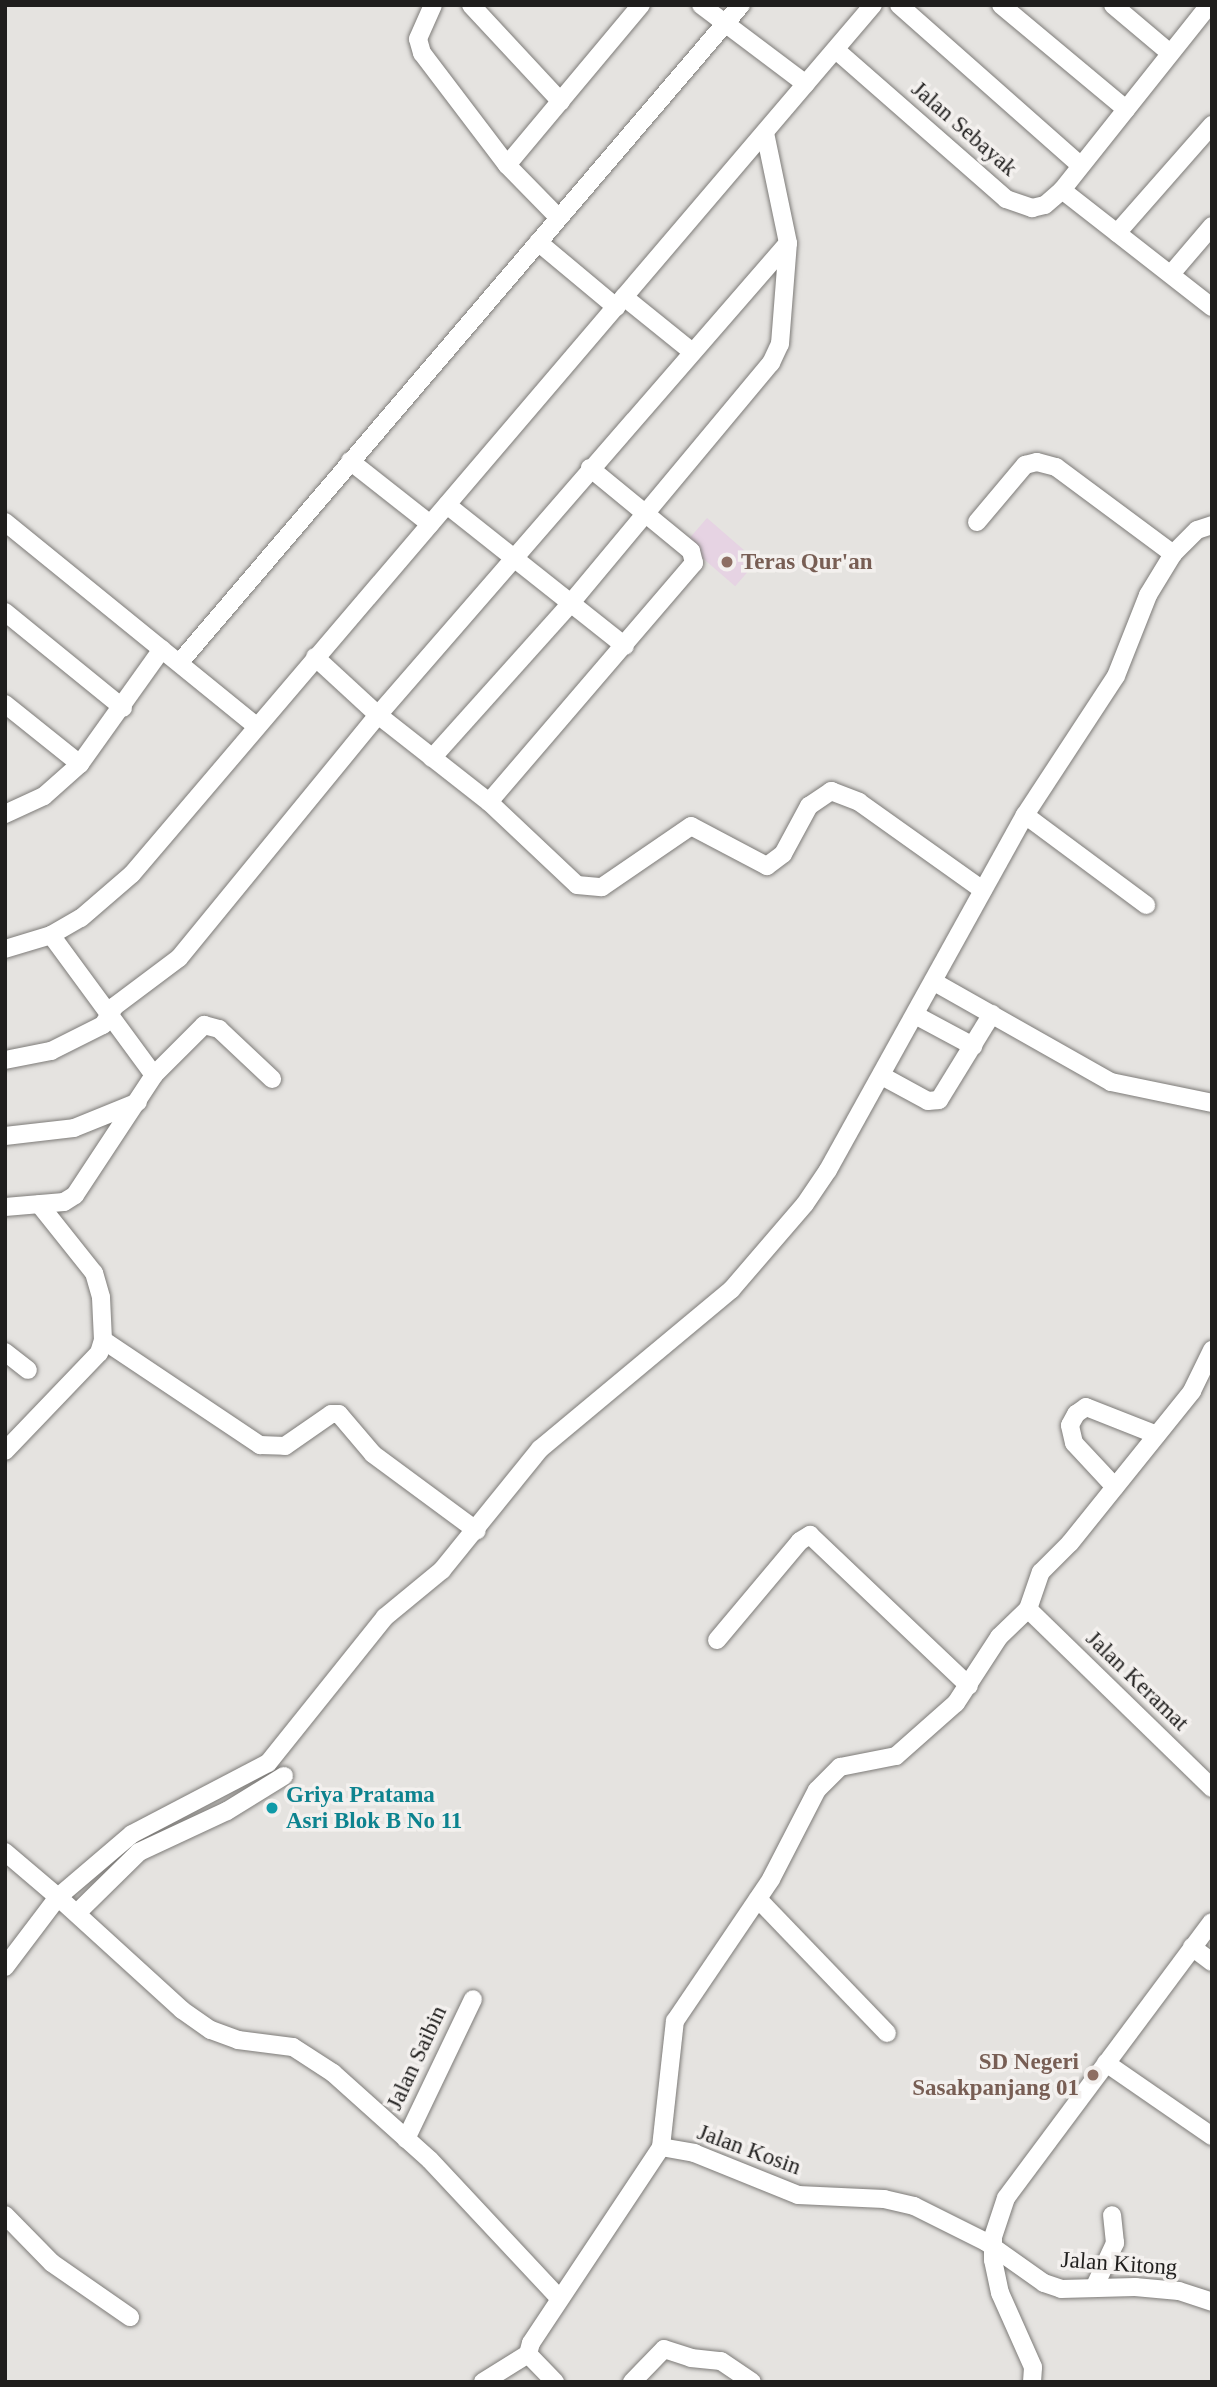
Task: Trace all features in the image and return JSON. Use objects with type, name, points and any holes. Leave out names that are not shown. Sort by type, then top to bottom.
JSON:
[{"type":"street","points":[[433,5],[418,39],[422,53],[507,165],[557,216]]},
{"type":"street","points":[[471,5],[561,103]]},
{"type":"street","points":[[507,165],[641,5]]},
{"type":"street","points":[[701,5],[723,25],[806,84]]},
{"type":"street","points":[[180,663],[538,242],[557,216],[741,5]]},
{"type":"street","points":[[5,949],[51,935],[107,900],[873,5]]},
{"type":"street","points":[[899,5],[1080,165]]},
{"type":"street","points":[[1001,5],[1126,109]]},
{"type":"street","points":[[1113,5],[1170,53]]},
{"type":"street","name":"Jalan Sebayak","points":[[836,50],[1006,199],[1032,208],[1045,205],[1062,190],[1209,5]]},
{"type":"street","points":[[1117,233],[1212,125]]},
{"type":"street","points":[[432,758],[570,604],[771,363],[780,344],[788,243],[765,133]]},
{"type":"street","points":[[1062,190],[1212,307]]},
{"type":"street","points":[[1171,274],[1212,226]]},
{"type":"street","points":[[538,242],[690,350]]},
{"type":"street","points":[[5,1060],[51,1051],[103,1025],[110,1013],[178,958],[378,715],[690,350],[788,243]]},
{"type":"street","points":[[350,461],[430,524]]},
{"type":"street","points":[[977,522],[1026,465],[1038,462],[1056,467],[1173,554]]},
{"type":"street","points":[[489,802],[695,563],[691,551],[590,468]]},
{"type":"street","points":[[447,505],[513,560],[625,646]]},
{"type":"street","points":[[5,523],[255,725]]},
{"type":"street","points":[[5,1967],[58,1897],[132,1834],[268,1763],[385,1617],[442,1570],[478,1531],[555,1433],[731,1290],[805,1204],[936,983],[983,890],[1025,816],[1116,676],[1148,596],[1173,554],[1197,530],[1212,526]]},
{"type":"street","points":[[5,612],[122,708]]},
{"type":"street","points":[[9,808],[44,796],[80,764],[162,649]]},
{"type":"street","points":[[315,657],[378,715],[489,802],[577,885],[602,887],[691,826],[767,866],[783,854],[809,806],[826,792],[841,793],[983,890]]},
{"type":"street","points":[[5,704],[80,764]]},
{"type":"street","points":[[1025,816],[1146,905]]},
{"type":"street","points":[[51,935],[154,1075]]},
{"type":"street","points":[[936,983],[1111,1082],[1212,1103]]},
{"type":"street","points":[[882,1076],[935,1102],[992,1014]]},
{"type":"street","points":[[917,1016],[973,1046]]},
{"type":"street","points":[[5,1207],[64,1202],[75,1195],[154,1075],[204,1025],[210,1024],[272,1079]]},
{"type":"street","points":[[5,1136],[74,1128],[138,1102]]},
{"type":"street","points":[[5,1451],[99,1353],[103,1340],[101,1297],[94,1273],[39,1205]]},
{"type":"street","points":[[103,1340],[260,1445],[285,1446],[331,1414],[339,1414],[373,1454],[478,1531]]},
{"type":"street","points":[[661,2147],[675,2021],[758,1899],[826,1779],[849,1764],[896,1756],[969,1686],[999,1637],[1028,1609],[1041,1572],[1115,1487],[1192,1391],[1212,1350]]},
{"type":"street","points":[[5,1352],[27,1370]]},
{"type":"street","points":[[1115,1487],[1074,1443],[1070,1426],[1076,1414],[1086,1406],[1157,1435]]},
{"type":"street","points":[[717,1640],[800,1541],[810,1535],[969,1686]]},
{"type":"street","name":"Jalan Keramat","points":[[1028,1609],[1212,1788]]},
{"type":"street","points":[[77,1913],[139,1852],[227,1811],[285,1776]]},
{"type":"street","points":[[5,1852],[77,1913],[182,2010],[211,2030],[238,2040],[278,2044],[303,2052],[333,2073],[406,2139],[523,2256],[558,2297]]},
{"type":"street","points":[[758,1899],[887,2033]]},
{"type":"street","points":[[1032,2382],[1033,2367],[1000,2293],[992,2246],[1006,2198],[1212,1922]]},
{"type":"street","points":[[1192,1947],[1212,1962]]},
{"type":"street","name":"Jalan Saibin","points":[[406,2139],[473,1999]]},
{"type":"street","points":[[1107,2063],[1212,2136]]},
{"type":"street","name":"Jalan Kosin","points":[[528,2354],[558,2297],[661,2147],[694,2153],[798,2195],[906,2204],[992,2246]]},
{"type":"street","points":[[5,2215],[52,2263],[130,2317]]},
{"type":"street","points":[[1094,2288],[1115,2243],[1112,2215]]},
{"type":"street","name":"Jalan Kitong","points":[[992,2246],[1044,2283],[1061,2289],[1179,2291],[1212,2302]]},
{"type":"street","points":[[632,2382],[664,2349],[691,2358],[721,2361],[752,2382]]},
{"type":"street","points":[[483,2382],[528,2354],[555,2382]]},
{"type":"shaded area","points":[[707,518],[757,561],[735,586],[685,543]]},
{"type":"place","name":"Teras Qur'an","points":[[727,562]]},
{"type":"place","name":"Griya Pratama Asri Blok B No 11","points":[[272,1808]]},
{"type":"place","name":"SD Negeri Sasakpanjang 01","points":[[1093,2075]]}]
